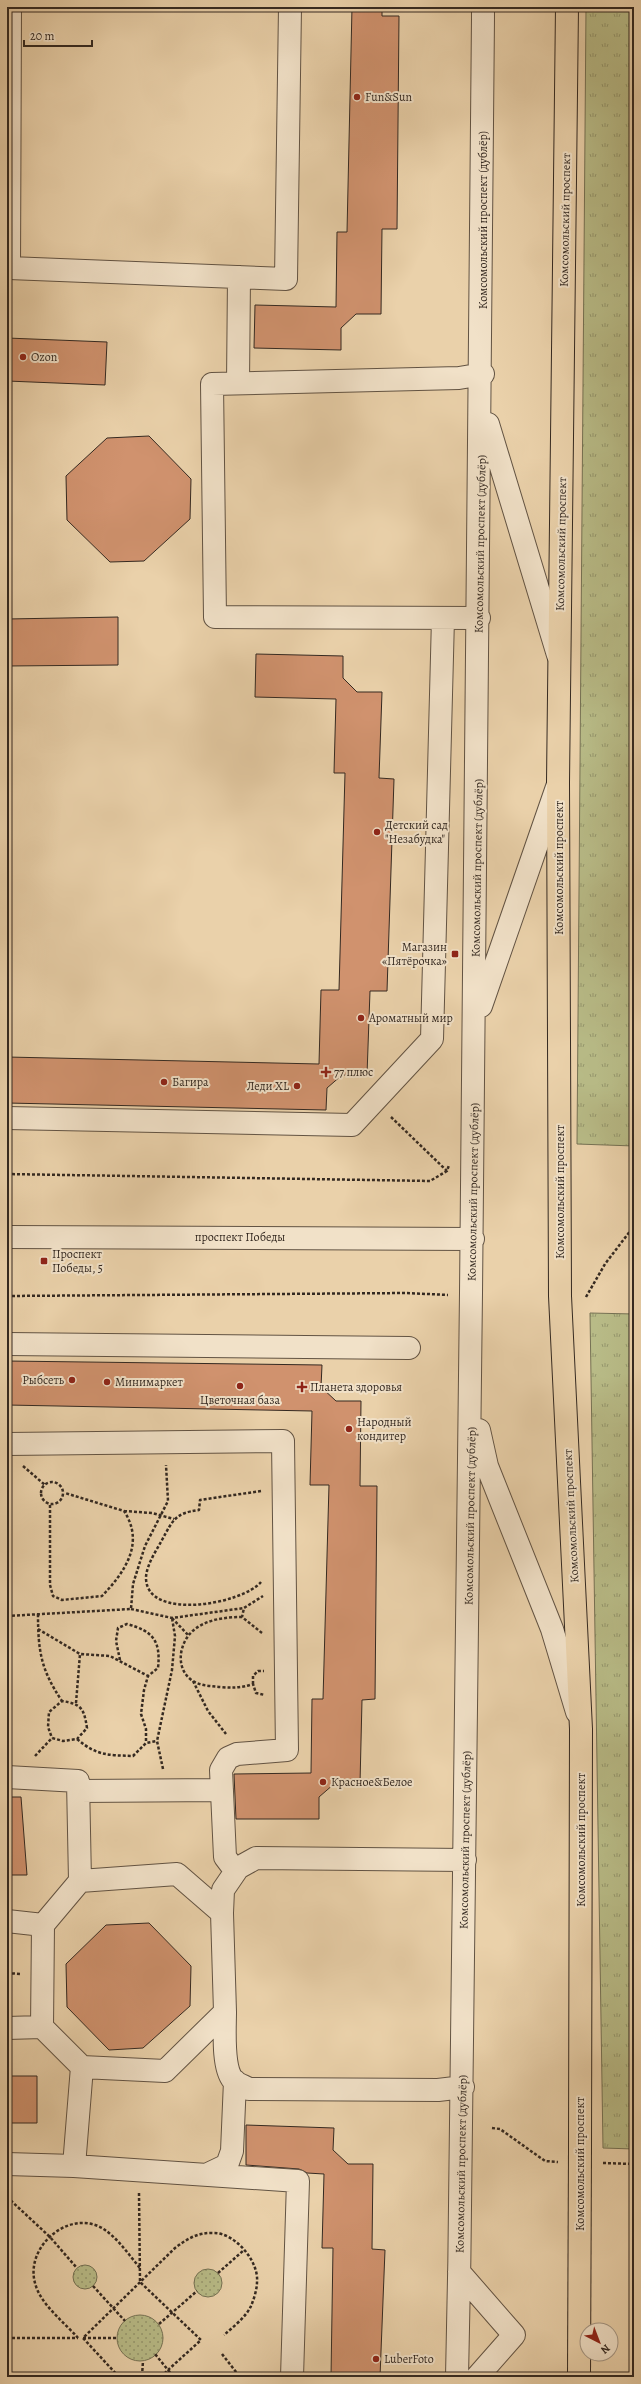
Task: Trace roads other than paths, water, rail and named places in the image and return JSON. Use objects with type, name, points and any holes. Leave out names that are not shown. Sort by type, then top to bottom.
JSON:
[{"type":"main road","name":"Комсомольский проспект","points":[[567,7],[558,782],[560,1296],[582,1729],[579,2377]]},
{"type":"street","points":[[10,7],[9,268],[286,279],[290,7]]},
{"type":"street","name":"Комсомольский проспект (дублёр)","points":[[457,2377],[463,2087],[483,374],[483,7]]},
{"type":"street","points":[[238,277],[238,383]]},
{"type":"street","points":[[479,618],[215,617],[212,384],[459,378],[483,374]]},
{"type":"street","points":[[482,403],[560,662]]},
{"type":"street","points":[[7,1118],[352,1125],[432,1039],[443,618]]},
{"type":"street","points":[[475,1024],[558,782]]},
{"type":"street","name":"проспект Победы","points":[[7,1237],[473,1239]]},
{"type":"street","points":[[7,1344],[409,1348]]},
{"type":"street","points":[[471,1399],[488,1466],[552,1630],[582,1729]]},
{"type":"street","points":[[12,1453],[165,1442],[283,1441],[287,1750],[236,1754],[228,1758],[221,1770],[225,1857],[231,1865],[238,1868]]},
{"type":"street","points":[[11,1778],[78,1781],[80,1881],[43,1925],[42,2027],[82,2067],[165,2071],[225,2012]]},
{"type":"street","points":[[79,1791],[222,1790]]},
{"type":"street","points":[[463,2087],[438,2090],[249,2089],[235,2081],[231,2076],[225,2049],[222,1913],[223,1890],[238,1868],[256,1858],[465,1860]]},
{"type":"street","points":[[80,1881],[176,1874],[222,1913]]},
{"type":"street","points":[[7,1921],[43,1925]]},
{"type":"street","points":[[7,2028],[42,2027]]},
{"type":"street","points":[[74,2166],[82,2067]]},
{"type":"street","points":[[206,2175],[227,2165],[232,2151],[235,2081]]},
{"type":"street","points":[[7,2164],[74,2166],[298,2181],[292,2377]]},
{"type":"street","points":[[459,2272],[514,2335],[477,2377]]},
{"type":"place","name":"Fun&Sun","points":[[357,97]]},
{"type":"place","name":"Ozon","points":[[23,357]]},
{"type":"place","name":"Детский сад \"Незабудка\"","points":[[377,832]]},
{"type":"place","name":"Магазин «Пятёрочка»","points":[[455,954]]},
{"type":"place","name":"Ароматный мир","points":[[361,1018]]},
{"type":"place","name":"77 плюс","points":[[326,1072]]},
{"type":"place","name":"Багира","points":[[164,1082]]},
{"type":"place","name":"Леди XL","points":[[297,1086]]},
{"type":"place","name":"Проспект Победы, 5","points":[[44,1261]]},
{"type":"place","name":"Рыбсеть","points":[[72,1380]]},
{"type":"place","name":"Минимаркет","points":[[107,1382]]},
{"type":"place","name":"Цветочная база","points":[[240,1386]]},
{"type":"place","name":"Планета здоровья","points":[[302,1387]]},
{"type":"place","name":"Народный кондитер","points":[[349,1429]]},
{"type":"place","name":"Красное&Белое","points":[[323,1782]]},
{"type":"place","name":"LuberFoto","points":[[376,2359]]}]
